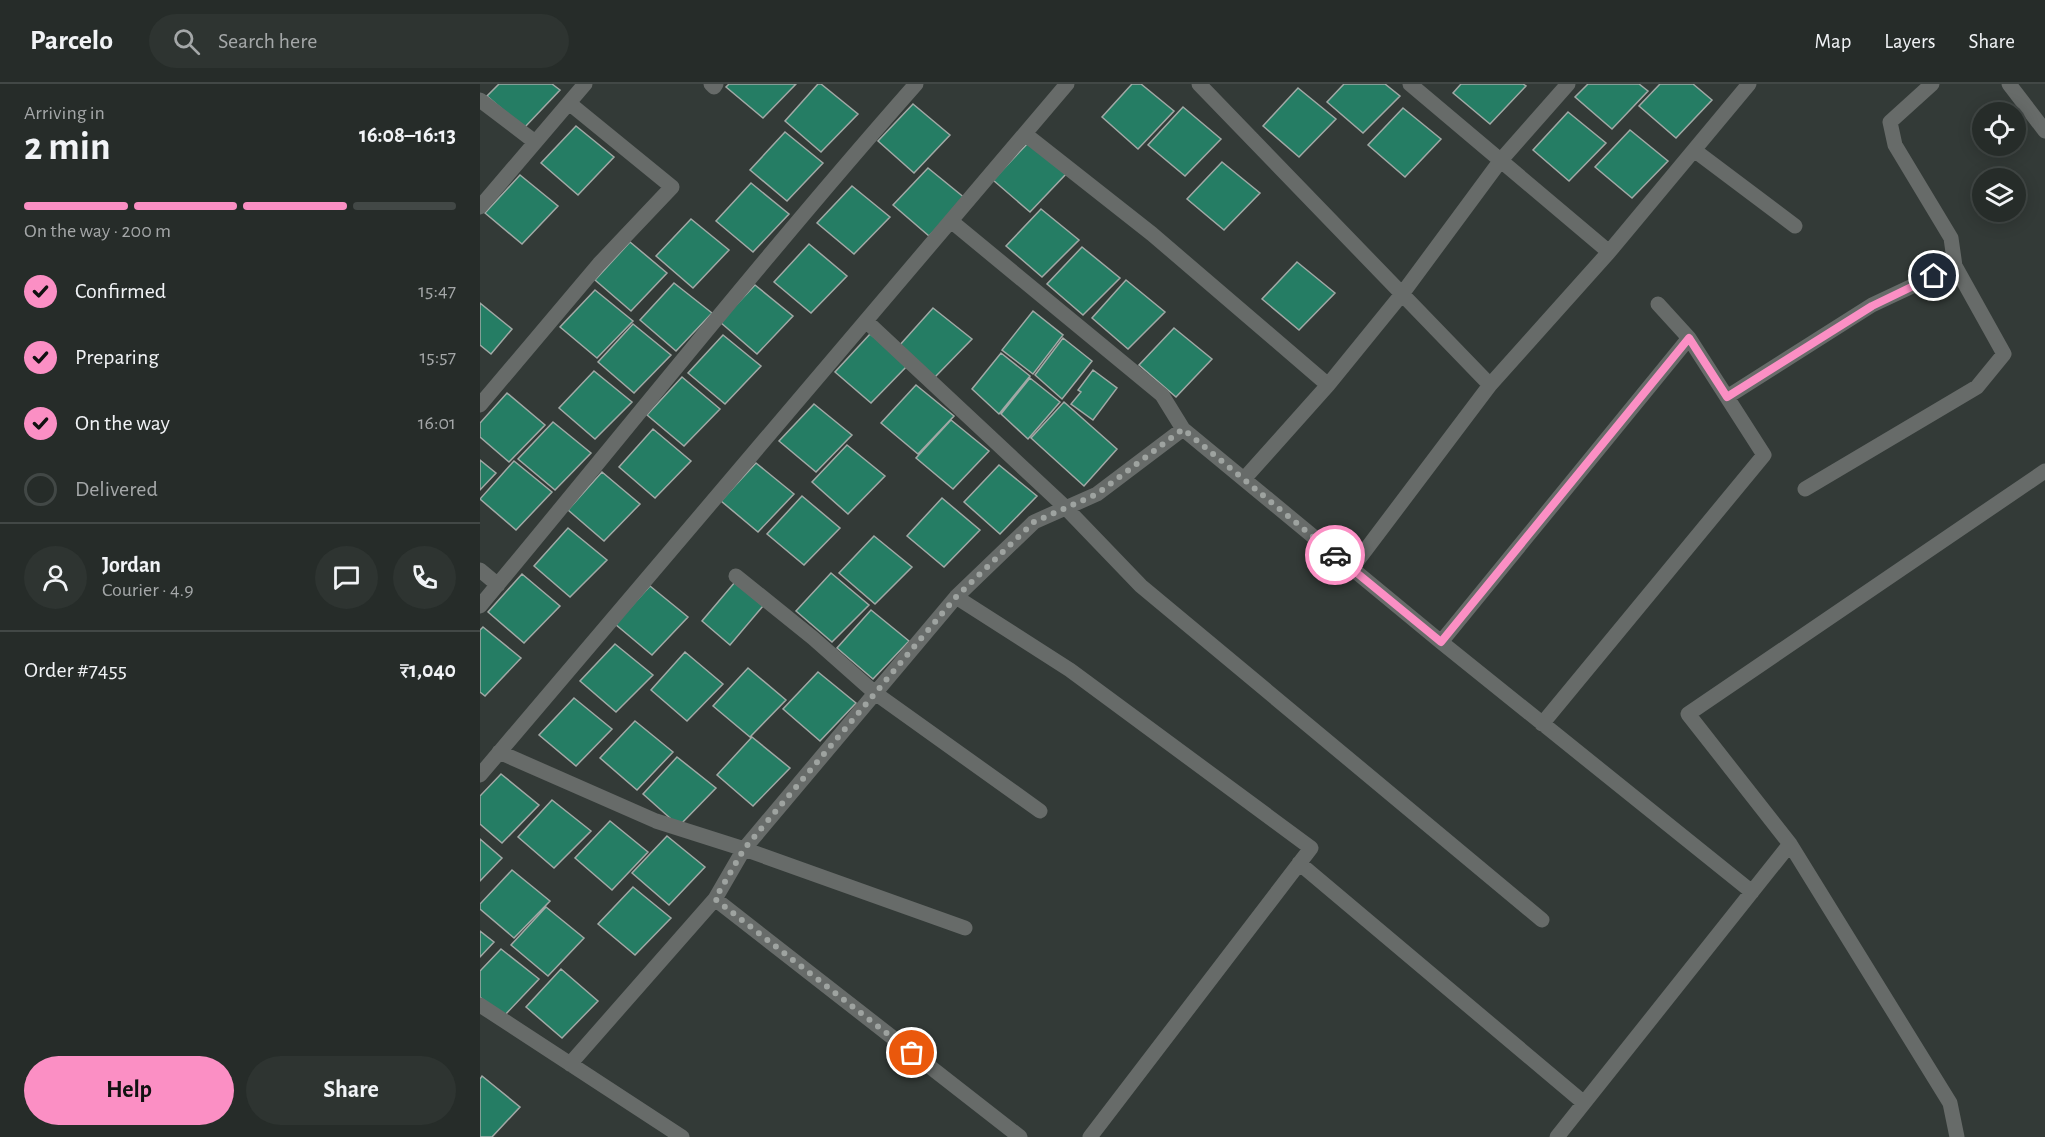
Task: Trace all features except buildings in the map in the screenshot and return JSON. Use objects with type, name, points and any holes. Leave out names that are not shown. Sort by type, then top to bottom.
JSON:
[{"type":"street","points":[[480,207],[585,84]]},
{"type":"street","points":[[711,84],[714,87],[716,84]]},
{"type":"street","points":[[480,606],[818,195],[916,84]]},
{"type":"street","points":[[480,775],[1067,84]]},
{"type":"street","points":[[1199,84],[1490,385]]},
{"type":"street","points":[[1410,84],[1609,252]]},
{"type":"street","points":[[1244,479],[1328,385],[1402,294],[1501,160],[1568,84]]},
{"type":"street","points":[[1352,568],[1490,385],[1609,252],[1749,84]]},
{"type":"street","points":[[1805,489],[1977,387],[2004,354],[1955,266],[1951,238],[1895,145],[1890,122],[1932,84]]},
{"type":"street","points":[[2009,84],[2045,131]]},
{"type":"street","points":[[480,100],[535,142]]},
{"type":"street","points":[[480,405],[599,264],[672,187],[569,103]]},
{"type":"street","points":[[1025,134],[1152,234],[1328,385]]},
{"type":"street","points":[[1694,150],[1795,226]]},
{"type":"street","points":[[951,221],[1162,395],[1183,429],[1441,642],[1752,892]]},
{"type":"street","points":[[1727,397],[1872,306],[1955,266]]},
{"type":"street","points":[[1542,724],[1764,455],[1689,338],[1658,304]]},
{"type":"street","points":[[866,321],[1065,507],[1141,586],[1542,920]]},
{"type":"street","points":[[1441,642],[1689,338]]},
{"type":"street","points":[[570,1064],[715,899],[744,849],[956,597],[1034,522],[1097,494],[1183,429]]},
{"type":"street","points":[[1957,1137],[1950,1103],[1790,844],[1689,714],[2045,471]]},
{"type":"street","points":[[480,570],[498,585]]},
{"type":"street","points":[[736,576],[813,638],[875,693],[1040,812]]},
{"type":"street","points":[[956,597],[1070,670],[1311,848],[1090,1137]]},
{"type":"street","points":[[499,752],[656,821],[744,849],[965,928]]},
{"type":"street","points":[[1557,1137],[1790,844]]},
{"type":"street","points":[[1299,863],[1584,1103]]},
{"type":"street","points":[[715,899],[1020,1137]]},
{"type":"street","points":[[480,1005],[682,1137]]},
{"type":"way so far","points":[[912,1053],[715,899],[744,849],[956,597],[1034,522],[1097,494],[1183,429],[1335,555]]},
{"type":"route","points":[[1335,555],[1441,642],[1689,338],[1727,397],[1872,306],[1934,276]]}]
